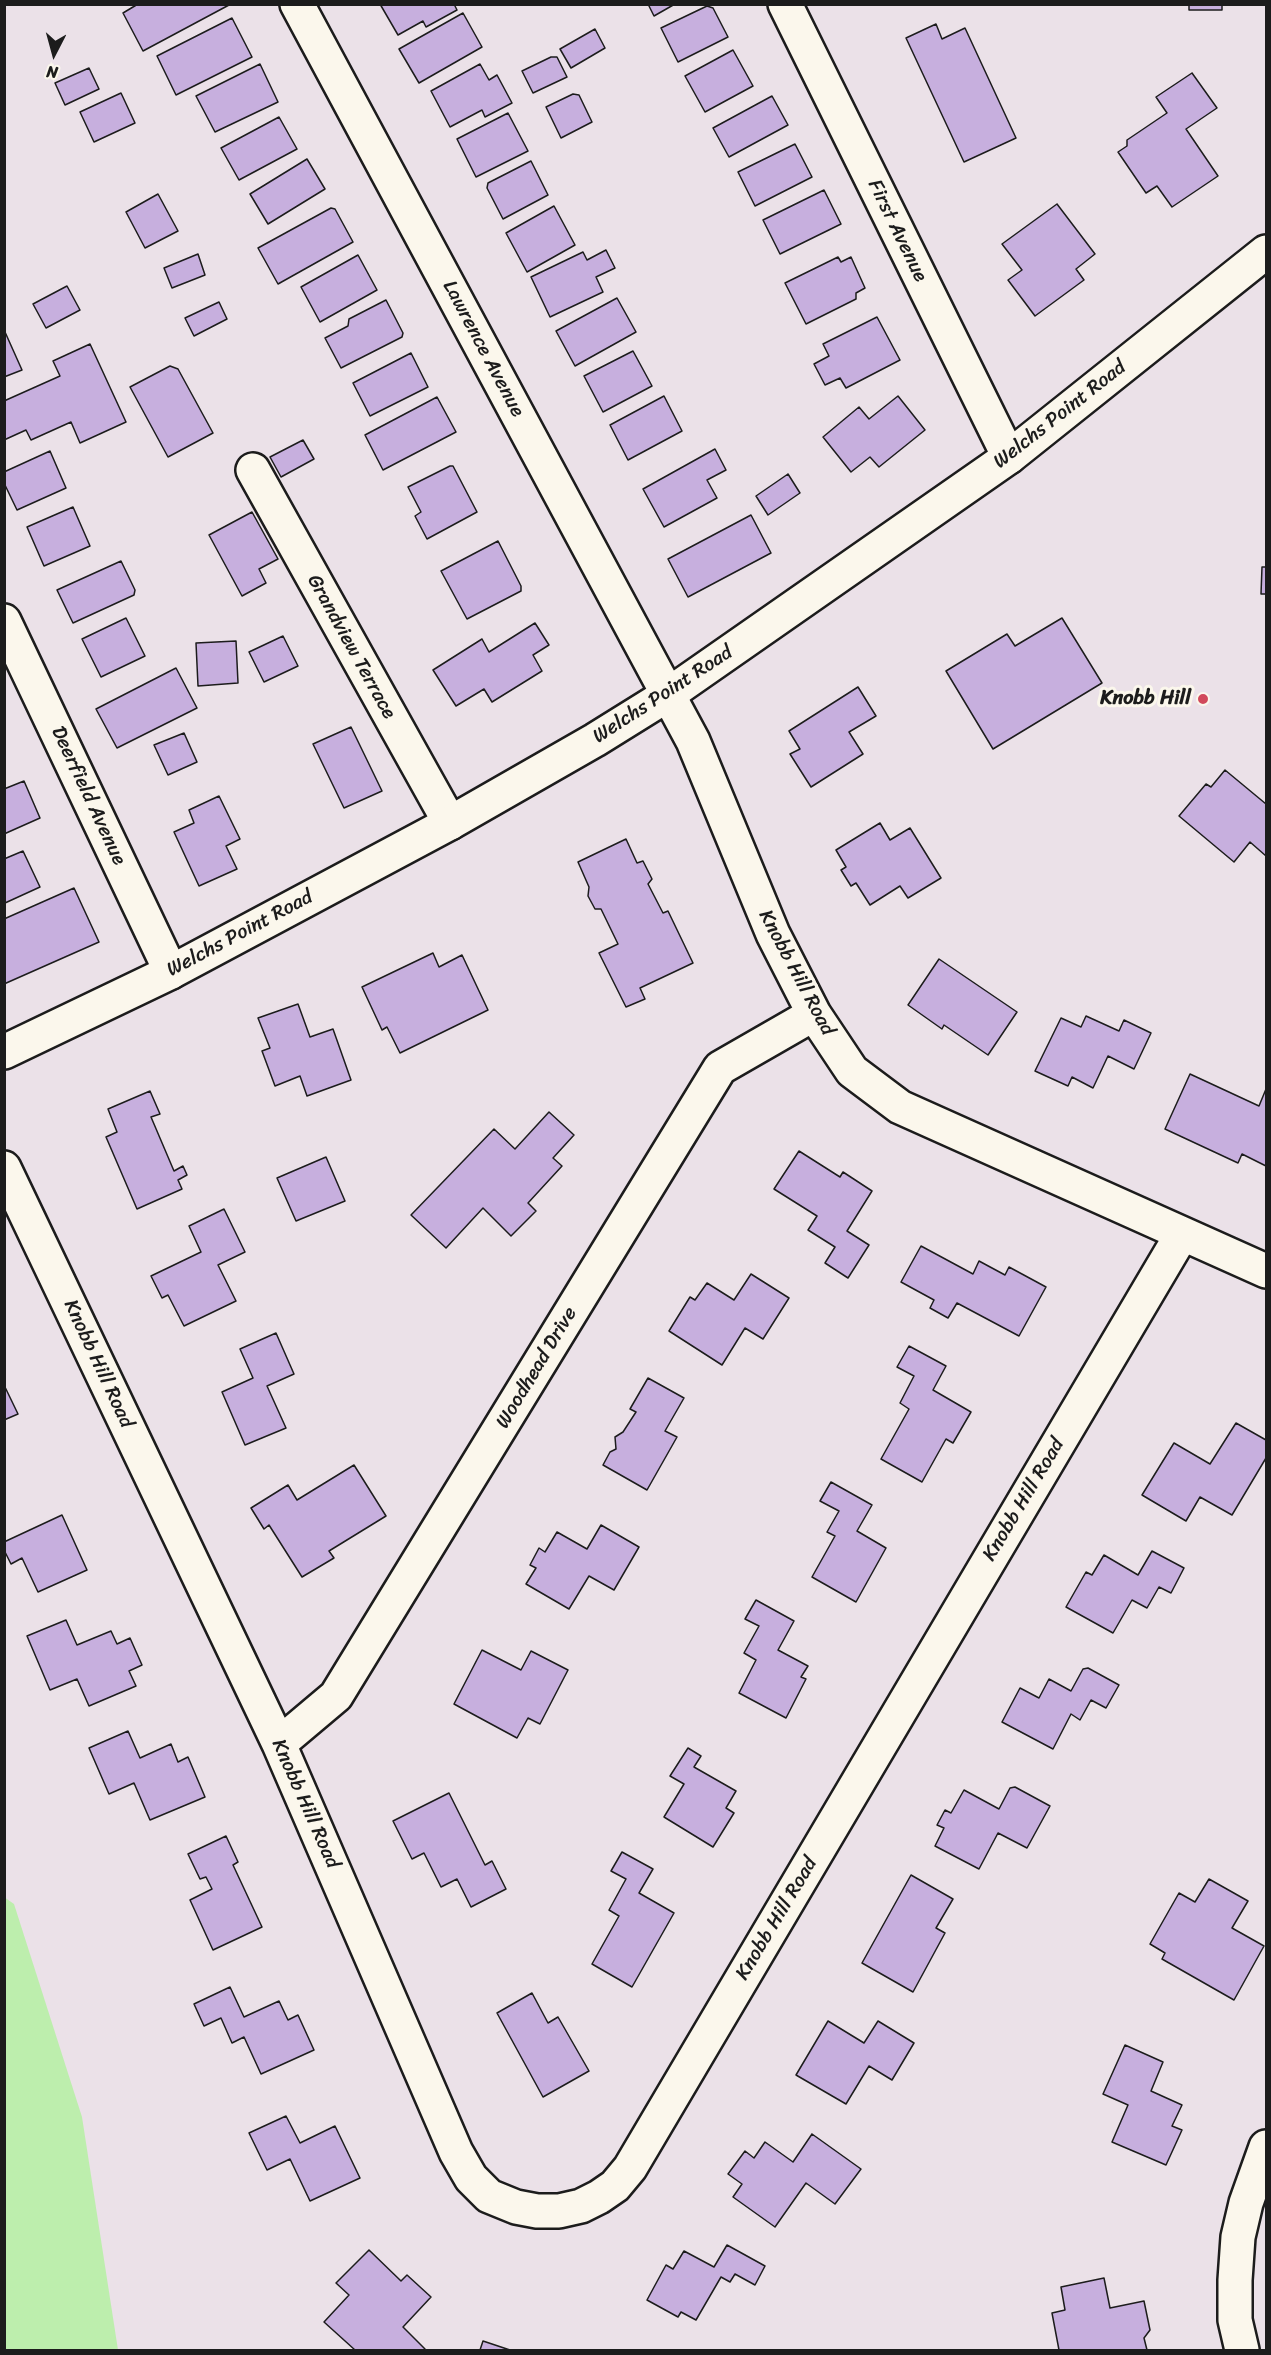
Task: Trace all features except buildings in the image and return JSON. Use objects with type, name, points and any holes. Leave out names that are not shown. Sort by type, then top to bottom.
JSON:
[{"type":"street","name":"Lawrence Avenue","points":[[297,4],[669,694]]},
{"type":"street","name":"First Avenue","points":[[784,4],[1009,457]]},
{"type":"street","name":"Welchs Point Road","points":[[4,1052],[171,972],[450,824],[669,694],[1009,457],[1266,252]]},
{"type":"street","name":"Grandview Terrace","points":[[253,471],[450,824]]},
{"type":"street","name":"Deerfield Avenue","points":[[4,621],[171,972]]},
{"type":"street","name":"Knobb Hill Road","points":[[4,1168],[279,1744],[456,2152],[471,2178],[489,2196],[516,2207],[537,2211],[559,2211],[581,2206],[599,2197],[615,2186],[630,2168],[1182,1234],[900,1107],[852,1071],[814,1014],[773,934],[693,741],[669,694]]},
{"type":"street","name":"Woodhead Drive","points":[[279,1744],[336,1696],[720,1068],[814,1014]]},
{"type":"street","points":[[1182,1234],[1266,1271]]},
{"type":"street","points":[[1242,2350],[1235,2320],[1238,2237],[1246,2204],[1266,2147]]},
{"type":"green space","points":[[4,1897],[14,1904],[82,2117],[118,2350],[5,2350]]},
{"type":"place","name":"Knobb Hill","points":[[1203,699]]}]
